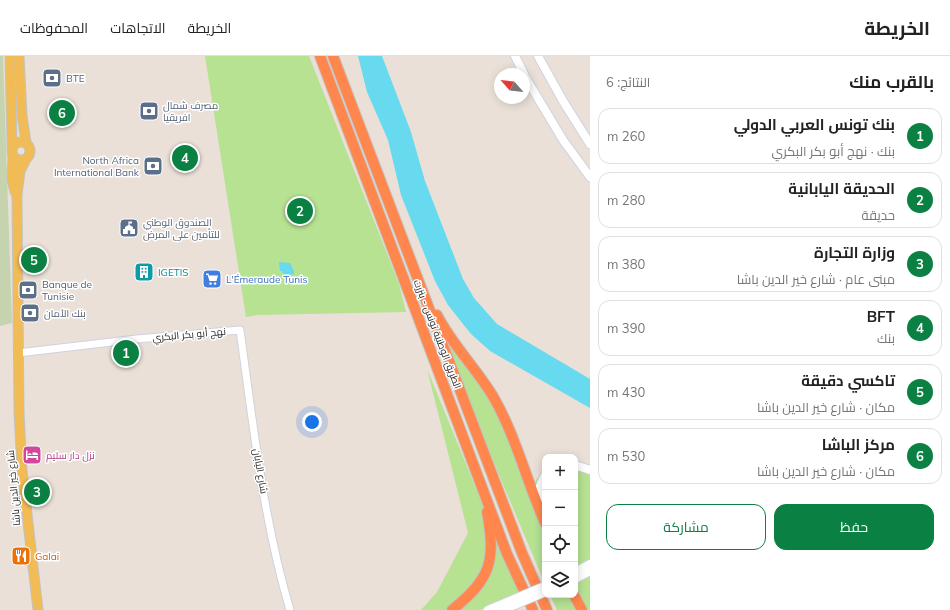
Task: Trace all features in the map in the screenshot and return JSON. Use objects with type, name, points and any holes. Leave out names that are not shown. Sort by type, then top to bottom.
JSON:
[{"type":"highway","name":"الطريق الوطنية تونس - بنزرت","points":[[320,56],[516,576],[533,610]]},
{"type":"highway","name":"الطريق الوطنية تونس - بنزرت","points":[[333,56],[519,545],[547,610]]},
{"type":"highway","points":[[417,279],[446,333],[496,402],[542,515]]},
{"type":"highway","points":[[452,610],[466,599],[478,586],[486,572],[490,558],[492,543],[480,481]]},
{"type":"highway","points":[[576,598],[582,610]]},
{"type":"main road","name":"شارع خير الدين باشا","points":[[10,56],[13,151],[12,180],[17,195]]},
{"type":"main road","points":[[19,56],[22,116],[26,142],[31,151],[26,159],[19,160],[13,151],[19,142],[26,142]]},
{"type":"main road","points":[[515,56],[521,68]]},
{"type":"main road","points":[[538,56],[563,101],[590,144]]},
{"type":"main road","points":[[530,84],[563,140],[590,177]]},
{"type":"main road","name":"شارع خير الدين باشا","points":[[26,159],[20,171],[17,195],[18,353],[22,470],[38,610]]},
{"type":"main road","points":[[578,466],[590,470]]},
{"type":"main road","points":[[542,482],[538,491],[542,506]]},
{"type":"main road","points":[[578,570],[590,564]]},
{"type":"main road","points":[[578,577],[590,571]]},
{"type":"main road","points":[[488,610],[542,587]]},
{"type":"main road","points":[[503,610],[542,593]]},
{"type":"street","name":"نهج أبو بكر البكري","points":[[18,353],[137,339],[240,330]]},
{"type":"street","name":"شارع اليابان","points":[[240,330],[259,466],[271,531],[290,610]]},
{"type":"green space","points":[[0,56],[3,56],[12,323],[0,326]]},
{"type":"green space","points":[[205,56],[309,56],[399,284],[406,312],[258,315],[246,317]]},
{"type":"green space","points":[[449,334],[482,377],[533,490],[536,480],[542,473],[542,577],[447,351]]},
{"type":"green space","points":[[427,369],[519,593],[480,610],[421,610],[437,592],[468,533]]},
{"type":"green space","points":[[578,463],[590,467],[590,610],[557,610],[551,598],[578,598]]},
{"type":"water","points":[[358,56],[382,56],[411,132],[425,181],[463,279],[474,298],[497,324],[590,379],[590,408],[490,351],[471,334],[448,305],[435,281],[401,195],[388,140],[367,92]]},
{"type":"water","points":[[279,262],[290,263],[294,274],[284,276],[282,271],[280,271]]},
{"type":"place","name":"BTE","points":[[52,78]]},
{"type":"place","name":"مصرف شمال افريقيا","points":[[149,111]]},
{"type":"place","name":"مركز الباشا","points":[[62,113]]},
{"type":"place","name":"BFT","points":[[185,158]]},
{"type":"place","name":"North Africa International Bank","points":[[153,166]]},
{"type":"place","name":"الحديقة اليابانية","points":[[300,211]]},
{"type":"place","name":"الصندوق الوطني للتأمين على المرض","points":[[129,228]]},
{"type":"place","name":"تاكسي دقيقة","points":[[34,260]]},
{"type":"place","name":"IGETIS","points":[[144,272]]},
{"type":"place","name":"L'Émeraude Tunis","points":[[212,279]]},
{"type":"place","name":"Banque de Tunisie","points":[[28,290]]},
{"type":"place","name":"بنك الأمان","points":[[30,313]]},
{"type":"place","name":"بنك تونس العربي الدولي","points":[[126,353]]},
{"type":"place","name":"نزل دار سليم","points":[[32,455]]},
{"type":"place","name":"وزارة التجارة","points":[[37,492]]},
{"type":"place","name":"Galai","points":[[21,556]]}]
